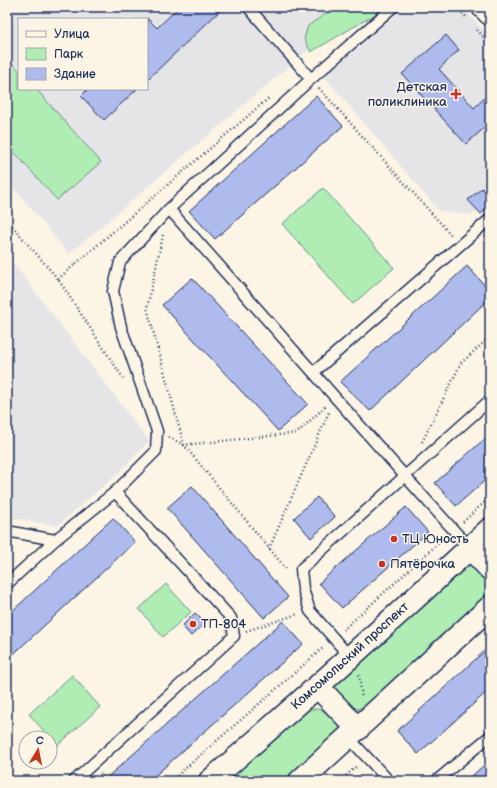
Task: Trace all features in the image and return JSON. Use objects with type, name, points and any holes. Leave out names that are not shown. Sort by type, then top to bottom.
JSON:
[{"type":"main road","points":[[483,7],[490,14]]},
{"type":"main road","name":"Комсомольский проспект","points":[[210,781],[318,687],[353,653],[490,529]]},
{"type":"main road","points":[[470,548],[490,569]]},
{"type":"main road","points":[[300,781],[490,607]]},
{"type":"main road","points":[[318,687],[358,728]]},
{"type":"lane","points":[[248,7],[311,79]]},
{"type":"lane","points":[[7,584],[55,540],[115,492],[156,451],[157,431],[121,327],[113,290],[120,262],[169,209],[311,79],[393,7]]},
{"type":"lane","points":[[169,209],[314,372],[404,478],[470,548]]},
{"type":"lane","points":[[314,372],[490,219]]},
{"type":"lane","points":[[353,653],[310,611],[303,589],[301,569],[490,400]]},
{"type":"lane","points":[[74,781],[234,636],[231,618],[115,492]]},
{"type":"lane","points":[[7,531],[55,540]]},
{"type":"lane","points":[[358,728],[367,757],[389,781]]},
{"type":"lane","points":[[436,781],[490,736]]},
{"type":"path","points":[[311,79],[460,245]]},
{"type":"path","points":[[58,279],[274,93]]},
{"type":"path","points":[[169,209],[147,308],[184,445],[297,434],[335,397]]},
{"type":"path","points":[[419,449],[461,363],[490,337]]},
{"type":"path","points":[[269,549],[335,397]]},
{"type":"path","points":[[234,636],[310,611]]},
{"type":"path","points":[[344,630],[353,653],[363,704],[358,728]]},
{"type":"path","points":[[340,781],[367,757]]},
{"type":"shaded area","points":[[7,7],[364,7],[296,60],[69,254],[7,180]]},
{"type":"shaded area","points":[[405,7],[462,7],[490,37],[490,201],[472,215],[439,211],[324,76]]},
{"type":"shaded area","points":[[7,255],[149,441],[115,476],[57,526],[7,517]]},
{"type":"green space","points":[[335,7],[382,7],[374,15],[311,52],[304,39],[308,26]]},
{"type":"green space","points":[[13,64],[18,69],[18,90],[37,90],[101,162],[57,200],[7,144],[7,69]]},
{"type":"green space","points":[[323,188],[394,268],[353,304],[282,224]]},
{"type":"green space","points":[[475,564],[490,577],[489,593],[382,694],[359,709],[354,708],[340,699],[337,695],[335,685],[337,680],[466,565]]},
{"type":"green space","points":[[166,584],[191,612],[163,637],[139,609]]},
{"type":"green space","points":[[72,675],[100,707],[58,745],[58,730],[43,730],[29,714]]},
{"type":"green space","points":[[303,709],[321,709],[339,724],[340,733],[286,781],[223,781]]},
{"type":"building","points":[[179,7],[224,7],[148,79],[148,19],[157,28]]},
{"type":"building","points":[[446,35],[459,50],[439,69],[474,108],[490,93],[490,123],[466,144],[402,74]]},
{"type":"building","points":[[87,90],[136,90],[104,120],[81,96]]},
{"type":"building","points":[[316,96],[343,126],[215,239],[189,211]]},
{"type":"building","points":[[482,188],[490,197],[490,206],[481,214],[468,200]]},
{"type":"building","points":[[467,266],[490,291],[490,298],[370,411],[340,382]]},
{"type":"building","points":[[192,278],[308,404],[278,431],[162,305]]},
{"type":"building","points":[[490,434],[490,476],[456,506],[435,483]]},
{"type":"building","points":[[192,486],[288,597],[264,618],[167,508]]},
{"type":"building","points":[[317,497],[335,517],[311,538],[294,518]]},
{"type":"building","points":[[406,507],[428,532],[342,608],[319,583]]},
{"type":"building","points":[[113,518],[135,542],[7,660],[7,616]]},
{"type":"building","name":"ТП-804","points":[[195,613],[205,623],[191,636],[182,626]]},
{"type":"building","points":[[283,621],[303,644],[149,781],[103,781]]},
{"type":"building","points":[[490,646],[490,689],[418,754],[397,731]]},
{"type":"building","points":[[490,760],[490,781],[466,781]]},
{"type":"place","name":"Детская поликлиника","points":[[456,94]]},
{"type":"place","name":"ТЦ Юность","points":[[394,539]]},
{"type":"place","name":"Пятёрочка","points":[[382,564]]},
{"type":"place","name":"ТП-804","points":[[193,624]]}]
